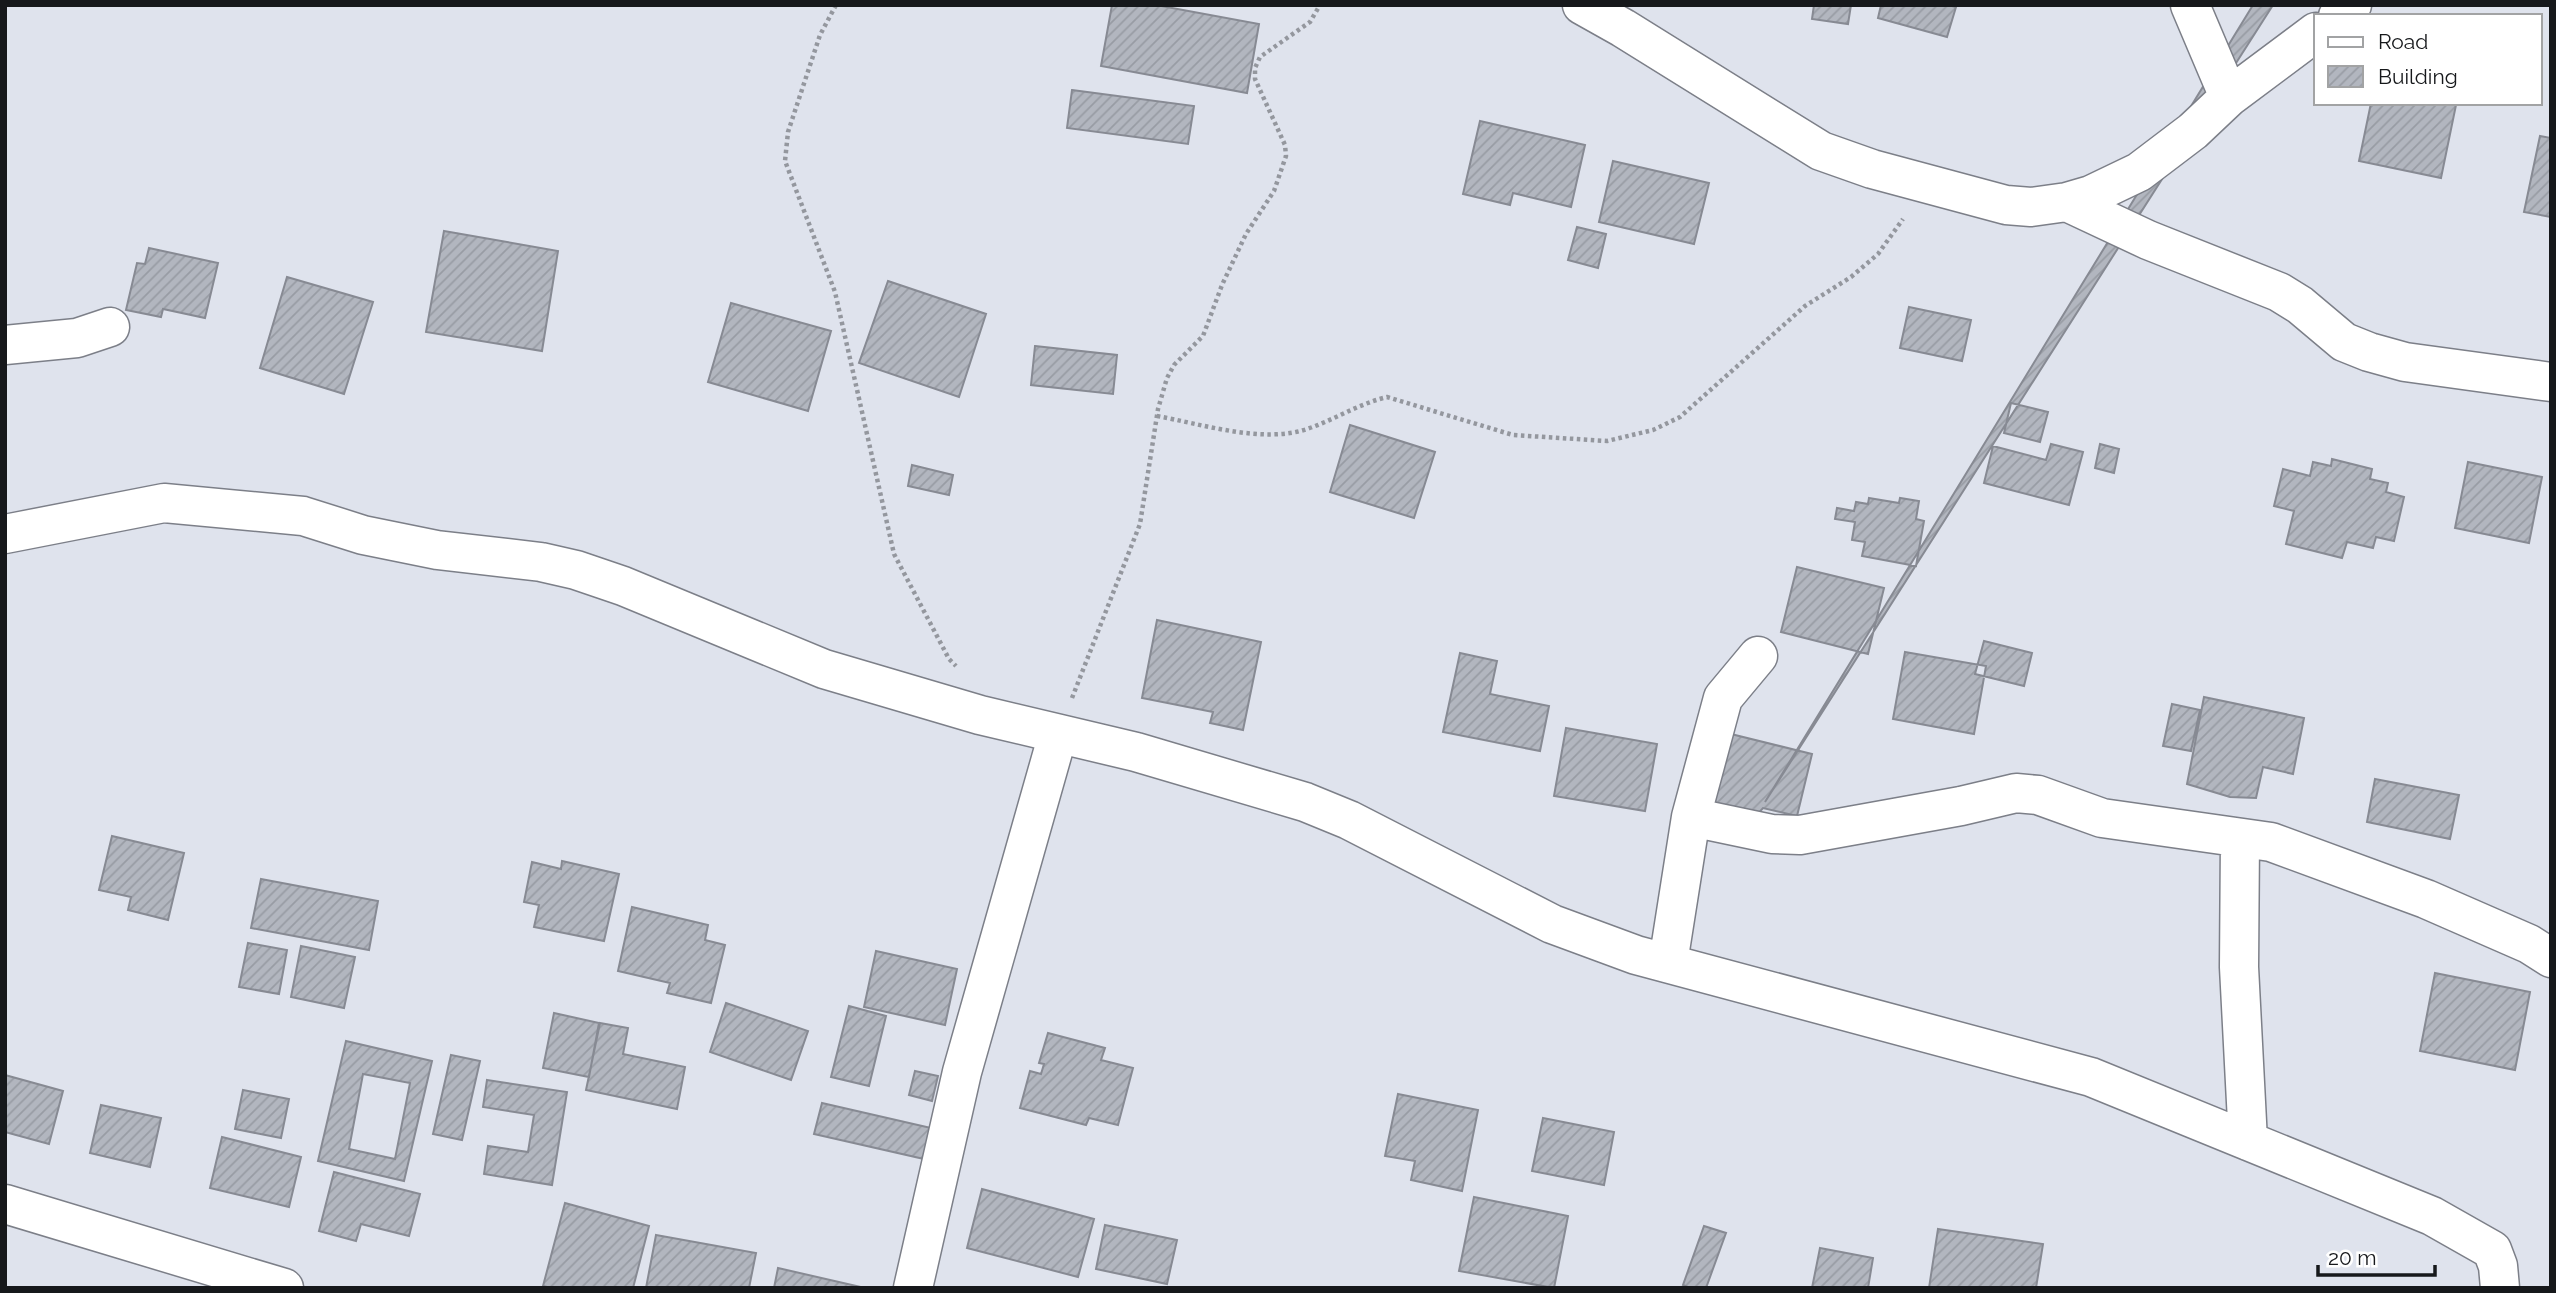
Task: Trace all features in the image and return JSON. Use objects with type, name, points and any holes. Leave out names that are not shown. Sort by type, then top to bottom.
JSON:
[{"type":"street","points":[[1582,5],[1623,27],[1821,151],[1872,169],[2006,205],[2031,207],[2067,202],[2116,185],[2139,172],[2193,131],[2229,97],[2314,33]]},
{"type":"street","points":[[2190,5],[2229,97]]},
{"type":"street","points":[[2067,202],[2148,240],[2278,292],[2300,305],[2344,342],[2369,352],[2405,362],[2551,382]]},
{"type":"street","points":[[5,345],[77,338],[110,327]]},
{"type":"street","points":[[5,534],[164,503],[303,516],[363,535],[437,550],[541,562],[576,570],[623,586],[824,670],[980,715],[1136,752],[1305,802],[1349,820],[1552,924],[1636,955],[2091,1077],[2431,1216],[2492,1250],[2498,1266],[2500,1288]]},
{"type":"street","points":[[1668,963],[1691,817],[1723,698],[1758,656]]},
{"type":"street","points":[[914,1288],[962,1072],[1058,734]]},
{"type":"street","points":[[1691,817],[1772,834],[1800,835],[1961,806],[2016,793],[2038,795],[2102,818],[2271,842],[2426,898],[2529,944],[2551,958]]},
{"type":"street","points":[[2240,838],[2239,967],[2248,1141]]},
{"type":"street","points":[[5,1204],[281,1287]]},
{"type":"path","points":[[836,5],[820,35],[788,132],[785,161],[835,292],[894,554],[949,659],[957,668]]},
{"type":"path","points":[[1058,734],[1140,524],[1157,416],[1167,378],[1174,365],[1203,336],[1222,285],[1246,234],[1275,191],[1286,156],[1285,145],[1255,79],[1255,68],[1260,57],[1310,22],[1320,5]]},
{"type":"path","points":[[1157,416],[1252,434],[1284,434],[1306,430],[1369,401],[1387,397],[1513,435],[1607,441],[1653,430],[1680,417],[1805,306],[1851,276],[1878,254],[1928,183]]},
{"type":"building","points":[[1112,5],[1156,5],[1259,24],[1247,93],[1101,66]]},
{"type":"building","points":[[1814,5],[1851,5],[1848,24],[1812,19]]},
{"type":"building","points":[[1881,5],[1956,7],[1947,37],[1878,18]]},
{"type":"building","points":[[2253,5],[2273,5],[1765,802]]},
{"type":"building","points":[[1072,90],[1194,106],[1188,144],[1067,128]]},
{"type":"building","points":[[2371,105],[2456,105],[2441,178],[2359,161]]},
{"type":"building","points":[[1480,121],[1585,145],[1571,207],[1513,193],[1510,205],[1463,194]]},
{"type":"building","points":[[2540,136],[2551,138],[2551,217],[2524,212]]},
{"type":"building","points":[[1613,161],[1709,183],[1694,244],[1599,222]]},
{"type":"building","points":[[1577,227],[1606,234],[1598,268],[1568,260]]},
{"type":"building","points":[[444,231],[558,251],[542,351],[426,332]]},
{"type":"building","points":[[149,248],[218,263],[205,318],[163,309],[161,317],[126,310],[137,263],[145,264]]},
{"type":"building","points":[[287,277],[373,302],[344,394],[260,368]]},
{"type":"building","points":[[888,281],[986,314],[959,397],[859,363]]},
{"type":"building","points":[[731,303],[831,331],[808,411],[708,382]]},
{"type":"building","points":[[1909,307],[1971,320],[1962,361],[1900,348]]},
{"type":"building","points":[[1035,346],[1117,355],[1113,394],[1031,385]]},
{"type":"building","points":[[2011,403],[2048,412],[2040,442],[2004,433]]},
{"type":"building","points":[[1350,425],[1435,452],[1414,518],[1330,492]]},
{"type":"building","points":[[2051,444],[2083,452],[2069,505],[1984,483],[1993,446],[2046,460]]},
{"type":"building","points":[[2100,444],[2119,449],[2114,473],[2095,468]]},
{"type":"building","points":[[2332,459],[2372,469],[2370,479],[2388,483],[2386,492],[2404,497],[2394,541],[2376,537],[2373,548],[2347,542],[2342,558],[2286,544],[2294,511],[2274,506],[2283,469],[2310,476],[2313,462],[2331,466]]},
{"type":"building","points":[[2468,462],[2542,477],[2529,543],[2455,528]]},
{"type":"building","points":[[912,465],[953,475],[949,495],[908,486]]},
{"type":"building","points":[[1869,498],[1899,503],[1900,498],[1919,501],[1916,519],[1924,521],[1916,566],[1862,556],[1865,542],[1852,540],[1855,522],[1835,519],[1837,508],[1854,511],[1856,502],[1868,504]]},
{"type":"building","points":[[1797,567],[1884,588],[1868,654],[1781,632]]},
{"type":"building","points":[[1157,620],[1261,642],[1243,730],[1210,723],[1213,712],[1142,698]]},
{"type":"building","points":[[1984,641],[2032,653],[2024,686],[1975,674]]},
{"type":"building","points":[[1905,652],[1986,666],[1974,734],[1893,719]]},
{"type":"building","points":[[1460,653],[1497,661],[1490,694],[1549,706],[1540,751],[1443,732]]},
{"type":"building","points":[[2204,697],[2304,718],[2293,774],[2263,767],[2256,798],[2230,797],[2187,784]]},
{"type":"building","points":[[2172,704],[2200,710],[2191,751],[2163,746]]},
{"type":"building","points":[[1566,728],[1657,744],[1645,811],[1554,796]]},
{"type":"building","points":[[1731,734],[1812,754],[1797,816],[1763,808],[1756,816],[1713,810],[1718,769]]},
{"type":"building","points":[[2375,779],[2459,795],[2450,839],[2367,822]]},
{"type":"building","points":[[112,836],[184,853],[168,920],[128,910],[131,897],[99,890]]},
{"type":"building","points":[[562,861],[619,874],[604,941],[534,927],[539,905],[524,902],[532,862],[561,869]]},
{"type":"building","points":[[261,879],[378,901],[369,950],[251,928]]},
{"type":"building","points":[[632,907],[708,925],[705,940],[725,945],[711,1003],[667,993],[670,983],[618,971]]},
{"type":"building","points":[[248,943],[287,950],[279,994],[239,987]]},
{"type":"building","points":[[301,946],[355,957],[344,1008],[291,997]]},
{"type":"building","points":[[876,951],[957,969],[945,1025],[864,1007]]},
{"type":"building","points":[[2435,973],[2530,992],[2515,1070],[2420,1051]]},
{"type":"building","points":[[726,1003],[808,1031],[791,1080],[710,1052]]},
{"type":"building","points":[[849,1006],[886,1016],[869,1086],[831,1077]]},
{"type":"building","points":[[554,1013],[599,1023],[589,1077],[543,1068]]},
{"type":"building","points":[[600,1023],[628,1028],[623,1054],[685,1067],[677,1109],[586,1090]]},
{"type":"building","points":[[1048,1033],[1105,1048],[1101,1060],[1133,1068],[1118,1125],[1089,1118],[1086,1125],[1020,1108],[1030,1071],[1041,1074],[1044,1064],[1039,1063]]},
{"type":"building","points":[[346,1041],[432,1061],[404,1181],[318,1161]],"holes":[[[363,1074],[410,1083],[395,1159],[349,1149]]]},
{"type":"building","points":[[451,1055],[480,1061],[462,1140],[433,1134]]},
{"type":"building","points":[[915,1071],[938,1076],[932,1101],[909,1095]]},
{"type":"building","points":[[5,1075],[63,1091],[49,1144],[5,1132]]},
{"type":"building","points":[[487,1080],[567,1092],[552,1185],[484,1174],[488,1146],[528,1152],[534,1115],[483,1107]]},
{"type":"building","points":[[243,1090],[289,1099],[281,1138],[235,1129]]},
{"type":"building","points":[[1398,1094],[1478,1110],[1462,1191],[1411,1180],[1415,1161],[1385,1156]]},
{"type":"building","points":[[822,1103],[931,1128],[924,1159],[814,1134]]},
{"type":"building","points":[[101,1105],[161,1118],[150,1167],[90,1153]]},
{"type":"building","points":[[1543,1118],[1614,1132],[1604,1185],[1532,1171]]},
{"type":"building","points":[[222,1137],[301,1157],[289,1207],[210,1188]]},
{"type":"building","points":[[334,1172],[420,1194],[409,1236],[361,1224],[356,1241],[319,1231]]},
{"type":"building","points":[[982,1189],[1094,1219],[1078,1277],[967,1248]]},
{"type":"building","points":[[1474,1197],[1568,1216],[1554,1288],[1459,1271]]},
{"type":"building","points":[[565,1203],[649,1226],[633,1288],[543,1286]]},
{"type":"building","points":[[1105,1225],[1177,1240],[1167,1284],[1096,1269]]},
{"type":"building","points":[[1704,1226],[1726,1233],[1706,1288],[1690,1288],[1683,1285]]},
{"type":"building","points":[[1938,1229],[2043,1244],[2036,1288],[1929,1288]]},
{"type":"building","points":[[656,1235],[756,1253],[749,1288],[646,1288]]},
{"type":"building","points":[[1820,1248],[1873,1258],[1868,1288],[1812,1288]]},
{"type":"building","points":[[778,1268],[865,1288],[774,1288]]}]
